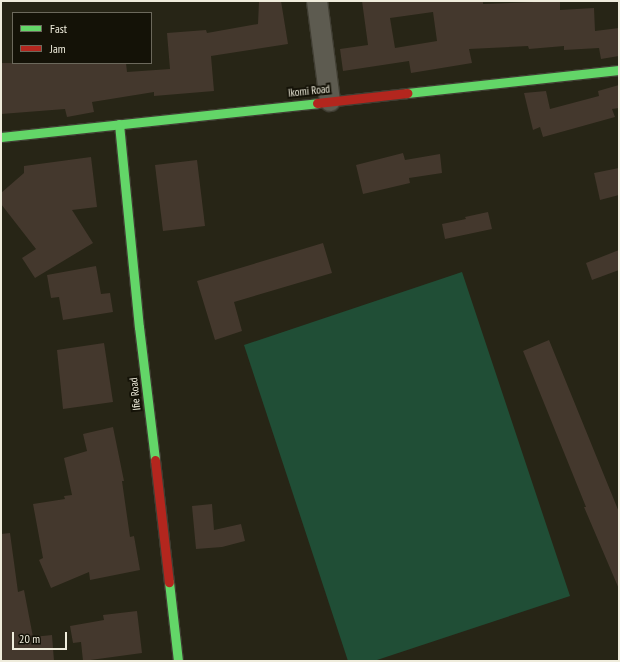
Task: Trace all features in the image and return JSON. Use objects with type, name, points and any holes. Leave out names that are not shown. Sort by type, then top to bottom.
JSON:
[{"type":"street","points":[[317,1],[330,101]]},
{"type":"street","name":"Ikomi Road","points":[[1,137],[619,70]]},
{"type":"street","name":"Ifie Road","points":[[119,124],[139,327],[178,661]]},
{"type":"green space","points":[[462,272],[570,596],[374,661],[348,661],[244,345]]},
{"type":"building","points":[[259,1],[281,1],[288,44],[211,56],[214,91],[154,96],[154,92],[92,102],[94,112],[67,117],[65,109],[1,114],[1,63],[126,64],[127,72],[170,69],[167,33],[206,30],[207,33],[258,24]]},
{"type":"building","points":[[362,1],[483,1],[483,4],[560,1],[560,10],[594,8],[595,31],[619,28],[619,56],[601,59],[599,48],[564,50],[564,46],[529,49],[528,46],[469,49],[472,63],[411,73],[409,61],[343,71],[340,49],[368,45]],"holes":[[[433,12],[437,41],[395,48],[390,18]]]},
{"type":"building","points":[[619,85],[619,108],[612,109],[615,117],[543,137],[540,127],[533,130],[524,93],[546,91],[550,109],[599,96],[598,91]]},
{"type":"building","points":[[403,153],[405,160],[440,154],[442,173],[409,178],[410,183],[363,194],[356,165]]},
{"type":"building","points":[[91,157],[97,207],[72,210],[93,243],[35,278],[22,258],[36,249],[1,204],[1,193],[24,173],[24,166]]},
{"type":"building","points":[[197,160],[205,226],[163,231],[155,165]]},
{"type":"building","points":[[619,168],[619,195],[600,200],[594,173]]},
{"type":"building","points":[[488,212],[492,229],[445,239],[442,224],[466,219],[465,217]]},
{"type":"building","points":[[323,243],[332,273],[234,302],[242,331],[215,340],[197,281]]},
{"type":"building","points":[[619,250],[619,270],[592,280],[586,263]]},
{"type":"building","points":[[96,266],[101,294],[110,293],[113,312],[63,320],[59,297],[51,298],[47,275]]},
{"type":"building","points":[[549,340],[619,512],[619,589],[584,507],[586,507],[523,351]]},
{"type":"building","points":[[104,343],[113,402],[63,409],[57,350]]},
{"type":"building","points":[[113,427],[124,481],[122,481],[130,537],[134,536],[140,570],[90,580],[89,572],[51,588],[39,560],[43,558],[33,504],[65,499],[64,496],[72,495],[64,458],[87,451],[83,434]]},
{"type":"building","points":[[212,504],[214,530],[241,524],[245,541],[222,547],[196,549],[192,506]]},
{"type":"building","points":[[10,533],[18,592],[24,590],[33,637],[52,635],[54,661],[1,661],[1,534]]},
{"type":"building","points":[[137,611],[142,653],[83,661],[81,642],[73,643],[70,626],[104,620],[103,615]]},
{"type":"traffic: fast","points":[[407,93],[619,70]]},
{"type":"traffic: fast","points":[[1,137],[317,103]]},
{"type":"traffic: fast","points":[[119,124],[139,327],[155,460]]},
{"type":"traffic: fast","points":[[169,582],[178,661]]},
{"type":"traffic: jam","points":[[317,103],[407,93]]},
{"type":"traffic: jam","points":[[155,460],[169,582]]}]
